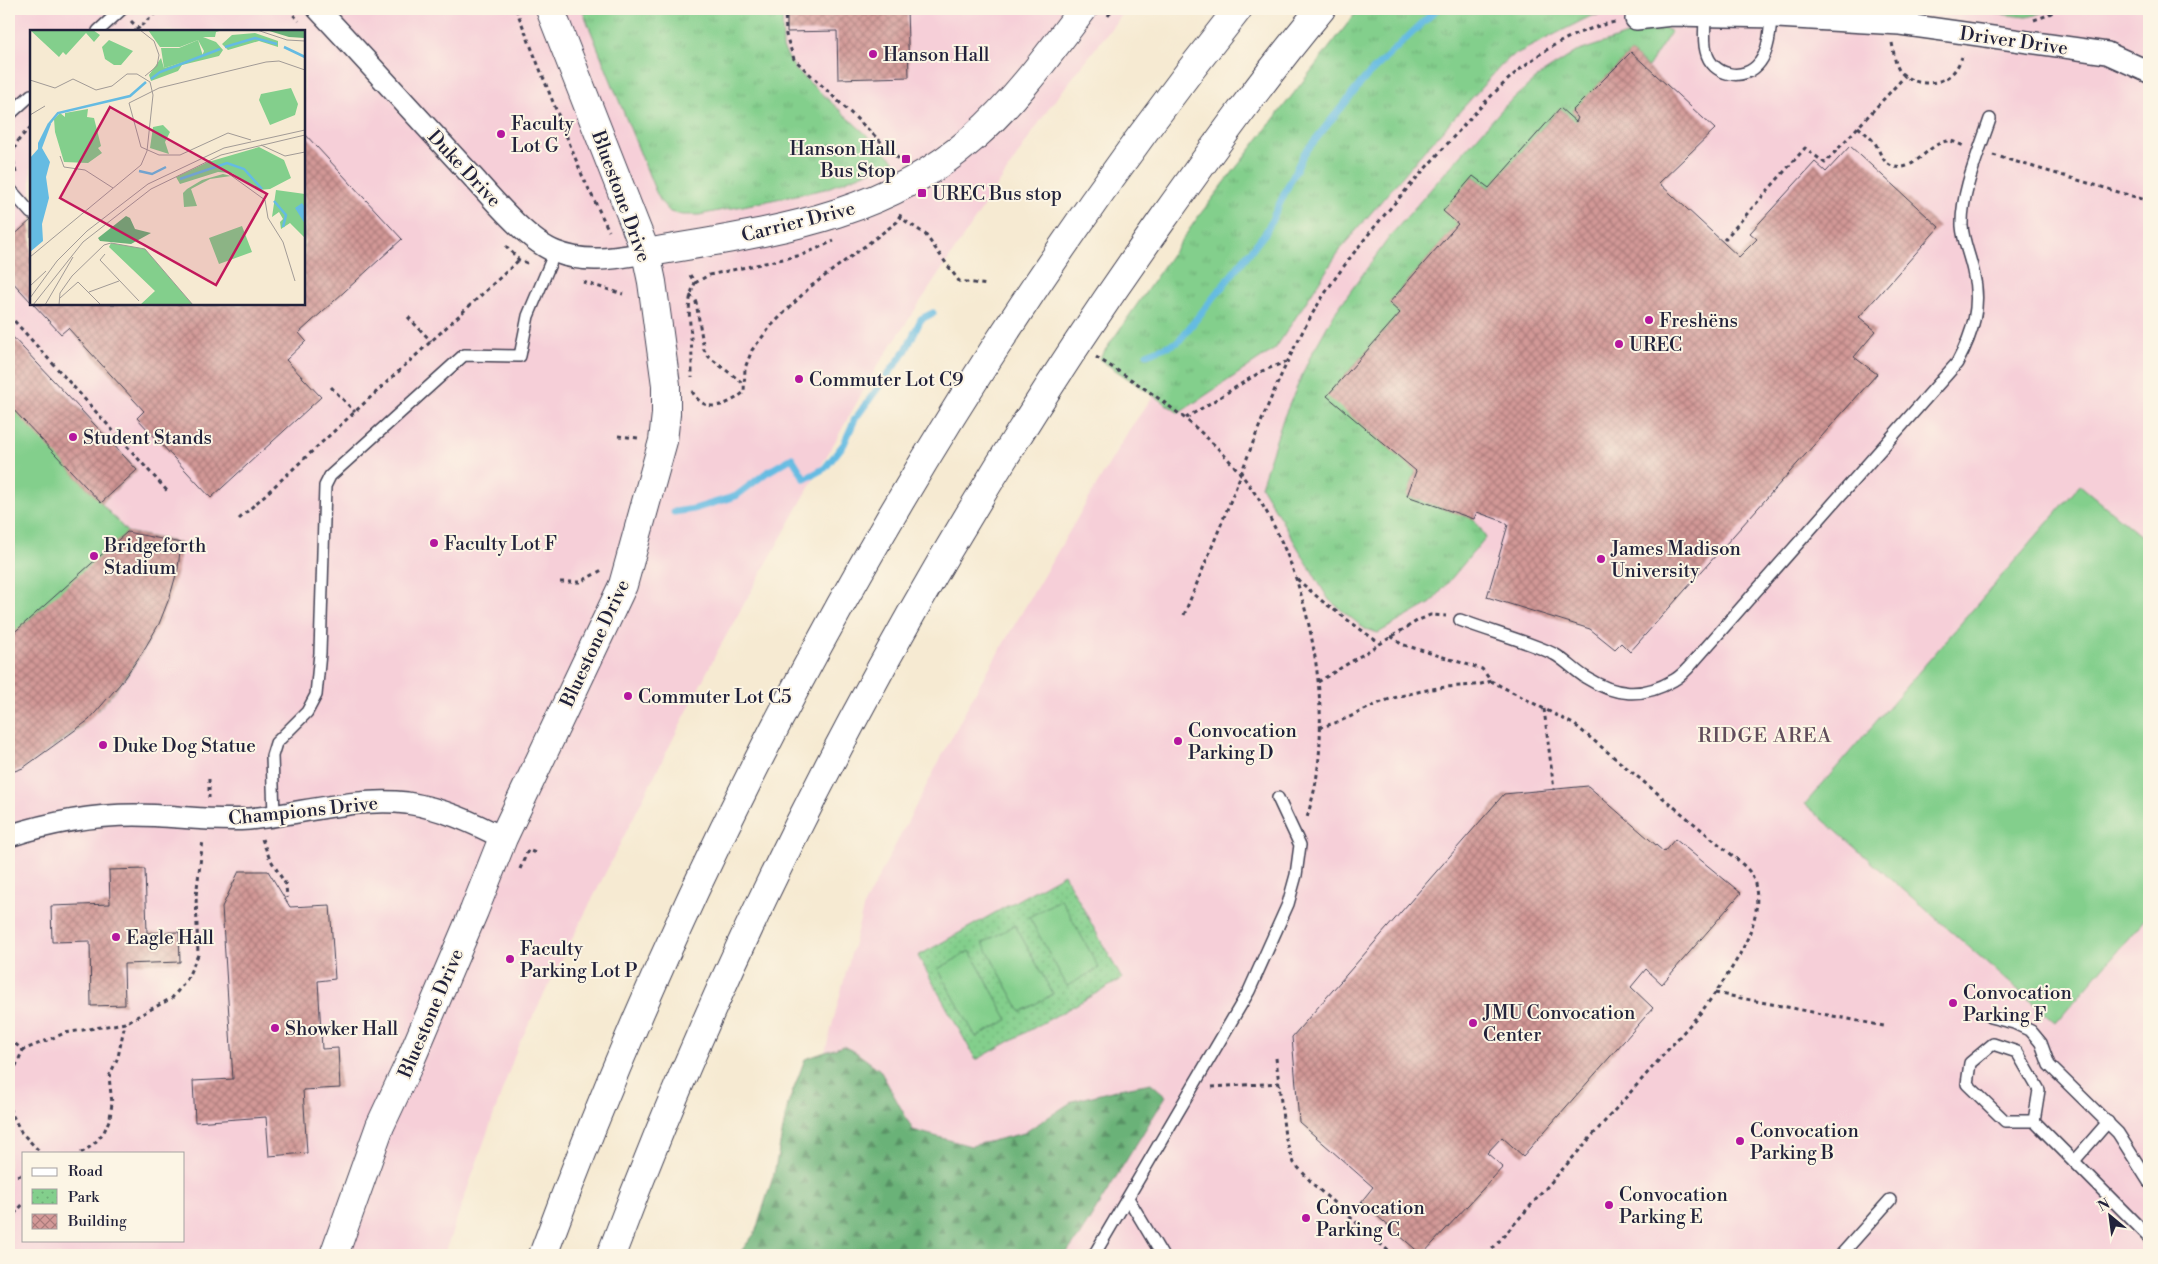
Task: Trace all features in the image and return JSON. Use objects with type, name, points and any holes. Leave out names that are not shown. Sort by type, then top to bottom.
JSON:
[{"type":"main road","name":"Bluestone Drive","points":[[334,1255],[380,1126],[435,1002],[502,838],[623,585],[663,440],[666,414],[666,384],[652,282],[646,253],[550,9]]},
{"type":"main road","name":"Carrier Drive","points":[[646,253],[810,222],[864,205],[899,188],[957,151],[986,126],[1029,77],[1083,9]]},
{"type":"main road","points":[[543,1255],[567,1189],[633,1028],[698,883],[783,712],[847,595],[918,472],[1023,304],[1107,185],[1238,9]]},
{"type":"main road","points":[[611,1255],[660,1130],[751,924],[810,802],[904,626],[985,486],[1101,308],[1211,152],[1321,9]]},
{"type":"street","name":"Duke Drive","points":[[318,9],[498,205],[539,242],[555,252],[592,260],[646,253]]},
{"type":"street","name":"Driver Drive","points":[[1636,19],[1672,15],[1771,17],[1900,24],[2106,53],[2149,72]]},
{"type":"street","name":"Champions Drive","points":[[9,836],[46,825],[103,816],[137,815],[230,819],[274,816],[355,803],[396,802],[446,812],[474,823],[502,838]]},
{"type":"lane","points":[[99,30],[122,9]]},
{"type":"lane","points":[[1706,16],[1706,52],[1710,61],[1716,68],[1725,73],[1735,75],[1749,71],[1761,62],[1770,34],[1771,17]]},
{"type":"lane","points":[[9,115],[30,96]]},
{"type":"lane","points":[[1460,620],[1536,645],[1560,657],[1583,676],[1606,690],[1631,694],[1652,690],[1676,680],[1957,362],[1970,338],[1977,295],[1974,272],[1962,227],[1964,199],[1990,119]]},
{"type":"lane","points":[[9,188],[30,211]]},
{"type":"lane","points":[[274,816],[272,756],[276,744],[307,712],[316,695],[320,653],[324,486],[330,476],[464,355],[520,356],[528,316],[555,252]]},
{"type":"lane","points":[[1094,1255],[1249,991],[1288,904],[1296,875],[1300,845],[1278,798]]},
{"type":"lane","points":[[1990,1017],[2014,1023],[2031,1031],[2041,1043],[2050,1065],[2118,1133],[2149,1182]]},
{"type":"lane","points":[[2034,1121],[2038,1090],[2016,1052],[1994,1044],[1970,1063],[1967,1084],[2005,1122],[2034,1121],[2149,1237]]},
{"type":"lane","points":[[2074,1160],[2108,1122]]},
{"type":"lane","points":[[1128,1198],[1162,1255]]},
{"type":"lane","points":[[1841,1255],[1890,1200]]},
{"type":"path","points":[[136,30],[160,9]]},
{"type":"path","points":[[516,9],[582,175],[609,231]]},
{"type":"path","points":[[785,9],[786,35],[794,59],[903,163]]},
{"type":"path","points":[[1184,615],[1286,362],[1315,310],[1348,261],[1412,183],[1496,89],[1534,57],[1567,37],[1598,26],[1636,19]]},
{"type":"path","points":[[1890,40],[1896,64],[1905,76],[1919,82],[1935,83],[1950,76],[1962,57]]},
{"type":"path","points":[[1724,240],[1805,148],[1825,163],[1905,76]]},
{"type":"path","points":[[1858,127],[1874,142],[1886,162],[1894,166],[1900,167],[1911,164],[1944,142],[1954,142],[1967,148]]},
{"type":"path","points":[[16,173],[13,162],[17,140],[30,128]]},
{"type":"path","points":[[1990,154],[2149,201]]},
{"type":"path","points":[[802,255],[725,270],[708,275],[695,284],[689,295],[693,393],[704,405],[721,406],[744,392],[746,368],[752,350],[771,326],[810,286],[876,235],[897,222],[902,212]]},
{"type":"path","points":[[905,219],[925,234],[960,281],[988,285]]},
{"type":"path","points":[[239,519],[519,260]]},
{"type":"path","points":[[690,275],[695,284]]},
{"type":"path","points":[[580,281],[623,294]]},
{"type":"path","points":[[689,295],[696,302],[704,350],[709,357],[744,384]]},
{"type":"path","points":[[9,315],[170,493]]},
{"type":"path","points":[[408,317],[431,341]]},
{"type":"path","points":[[1093,356],[1186,418],[1241,474],[1271,521],[1296,577],[1308,620],[1318,682],[1319,727],[1316,780],[1300,845]]},
{"type":"path","points":[[1186,418],[1262,371],[1286,362]]},
{"type":"path","points":[[331,387],[355,412]]},
{"type":"path","points":[[618,436],[647,439]]},
{"type":"path","points":[[560,582],[580,582],[602,570]]},
{"type":"path","points":[[1296,577],[1322,601],[1379,643]]},
{"type":"path","points":[[1318,682],[1379,643],[1430,615],[1444,615],[1460,620]]},
{"type":"path","points":[[1391,636],[1401,644],[1482,669],[1491,681],[1575,725],[1738,860],[1753,876],[1758,895],[1754,923],[1731,970],[1696,1018],[1487,1255]]},
{"type":"path","points":[[1319,727],[1334,725],[1364,710],[1399,697],[1446,687],[1480,686],[1491,681]]},
{"type":"path","points":[[1544,708],[1554,790]]},
{"type":"path","points":[[209,779],[209,799]]},
{"type":"path","points":[[262,838],[269,857],[286,885],[287,898]]},
{"type":"path","points":[[9,1081],[23,1050],[65,1032],[125,1023],[172,998],[186,982],[198,955],[196,896],[203,839]]},
{"type":"path","points":[[520,869],[528,850],[538,854]]},
{"type":"path","points":[[1715,992],[1884,1026]]},
{"type":"path","points":[[82,1152],[93,1145],[104,1132],[110,1118],[112,1103],[109,1077],[118,1057],[125,1023]]},
{"type":"path","points":[[9,1039],[23,1050]]},
{"type":"path","points":[[1276,1058],[1285,1138],[1294,1163],[1315,1186],[1392,1255]]},
{"type":"path","points":[[1192,1088],[1279,1083]]},
{"type":"path","points":[[9,1108],[21,1132],[40,1152]]},
{"type":"path","points":[[9,1176],[22,1175]]},
{"type":"path","points":[[9,1220],[22,1205]]},
{"type":"shaded area","points":[[9,9],[1126,9],[1049,108],[875,370],[717,652],[518,1046],[444,1255],[9,1255]]},
{"type":"shaded area","name":"James Madison University","points":[[1445,9],[2149,9],[2149,1255],[764,1255],[778,1229],[864,905],[978,687],[1129,430],[1316,167]]},
{"type":"green space","points":[[582,9],[782,9],[783,48],[795,69],[895,161],[825,189],[699,215],[682,215],[670,212],[661,202],[655,190]]},
{"type":"green space","points":[[1359,9],[1642,9],[1591,16],[1508,58],[1424,151],[1342,247],[1275,349],[1179,413],[1099,359],[1198,217]]},
{"type":"green space","points":[[1955,9],[2049,9],[2026,17]]},
{"type":"green space","points":[[1664,27],[1671,32],[1648,67],[1631,52],[1572,111],[1578,118],[1576,122],[1560,108],[1489,188],[1473,176],[1458,224],[1389,303],[1400,313],[1328,395],[1416,471],[1407,496],[1474,519],[1486,537],[1431,603],[1378,633],[1365,629],[1329,600],[1261,486],[1283,419],[1309,359],[1334,314],[1391,235],[1505,106],[1540,75],[1576,52],[1627,35]]},
{"type":"green space","name":"Bridgeforth Stadium","points":[[9,334],[137,470],[101,503],[127,532],[181,543],[177,568],[161,616],[138,659],[123,680],[82,726],[32,761],[9,773]]},
{"type":"green space","points":[[2080,485],[2149,543],[2149,914],[2056,1023],[1805,804]]},
{"type":"green space","points":[[1064,874],[1122,979],[976,1060],[918,956]]},
{"type":"green space","points":[[1061,899],[1099,968],[1067,986],[1029,917]]},
{"type":"green space","points":[[1015,925],[1053,994],[1021,1012],[983,943]]},
{"type":"green space","points":[[970,951],[1008,1020],[976,1037],[938,969]]},
{"type":"green space","points":[[843,1046],[857,1053],[880,1070],[913,1130],[971,1146],[1024,1133],[1073,1101],[1119,1089],[1151,1083],[1166,1096],[1079,1237],[1065,1255],[738,1255],[755,1233],[774,1174],[788,1104],[805,1059]]},
{"type":"building","name":"Hanson Hall","points":[[787,9],[907,9],[909,77],[838,79],[837,31],[787,32]]},
{"type":"building","name":"UREC","points":[[1631,52],[1715,129],[1659,183],[1739,257],[1757,239],[1750,233],[1815,162],[1826,172],[1850,146],[1939,227],[1859,317],[1876,331],[1854,357],[1877,374],[1630,652],[1621,643],[1615,649],[1590,629],[1487,597],[1508,525],[1477,512],[1474,519],[1407,496],[1416,471],[1327,396],[1400,313],[1389,303],[1458,224],[1443,211],[1473,176],[1489,188],[1560,108],[1576,122],[1578,118],[1572,111]]},
{"type":"building","points":[[305,134],[402,239],[299,333],[306,341],[286,360],[321,397],[211,498],[137,418],[144,411],[68,328],[61,334],[34,305],[305,305]]},
{"type":"building","points":[[30,221],[30,301],[9,278],[9,240]]},
{"type":"building","name":"Student Stands","points":[[9,333],[137,470],[101,503],[9,405]]},
{"type":"building","name":"Bridgeforth Stadium","points":[[127,532],[181,543],[178,568],[159,624],[142,653],[120,684],[89,720],[23,768],[9,773],[9,637]]},
{"type":"building","name":"JMU Convocation Center","points":[[1588,786],[1664,852],[1675,839],[1741,893],[1662,984],[1646,969],[1631,987],[1653,1008],[1523,1156],[1502,1137],[1487,1153],[1503,1167],[1422,1255],[1361,1202],[1373,1187],[1299,1122],[1292,1037],[1504,794]]},
{"type":"building","name":"Eagle Hall","points":[[145,869],[147,933],[179,932],[180,962],[124,964],[125,1005],[91,1006],[90,941],[52,942],[51,906],[110,904],[109,870]]},
{"type":"building","name":"Showker Hall","points":[[239,871],[268,871],[290,907],[330,905],[335,979],[318,981],[322,1049],[338,1048],[340,1088],[303,1090],[307,1153],[269,1156],[266,1117],[195,1122],[193,1081],[233,1079],[222,907]]},
{"type":"waterway","points":[[1147,354],[1178,342],[1266,232],[1303,155],[1366,77],[1437,9]]},
{"type":"waterway","points":[[674,512],[694,509],[736,496],[766,473],[792,458],[805,479],[825,468],[844,444],[855,419],[906,350],[921,319],[933,313]]},
{"type":"place","name":"Hanson Hall","points":[[873,54]]},
{"type":"place","name":"Faculty Lot G","points":[[501,134]]},
{"type":"place","name":"Hanson Hall Bus Stop","points":[[906,159]]},
{"type":"place","name":"UREC Bus stop","points":[[922,193]]},
{"type":"place","name":"Freshëns","points":[[1649,320]]},
{"type":"place","name":"UREC","points":[[1619,344]]},
{"type":"place","name":"Commuter Lot C9","points":[[799,379]]},
{"type":"place","name":"Student Stands","points":[[73,437]]},
{"type":"place","name":"Faculty Lot F","points":[[434,543]]},
{"type":"place","name":"Bridgeforth Stadium","points":[[94,556]]},
{"type":"place","name":"James Madison University","points":[[1601,559]]},
{"type":"place","name":"Commuter Lot C5","points":[[628,696]]},
{"type":"place","name":"Convocation Parking D","points":[[1178,741]]},
{"type":"place","name":"Duke Dog Statue","points":[[103,745]]},
{"type":"place","name":"Eagle Hall","points":[[116,937]]},
{"type":"place","name":"Faculty Parking Lot P","points":[[510,959]]},
{"type":"place","name":"Convocation Parking F","points":[[1953,1003]]},
{"type":"place","name":"JMU Convocation Center","points":[[1473,1023]]},
{"type":"place","name":"Showker Hall","points":[[275,1028]]},
{"type":"place","name":"Convocation Parking B","points":[[1740,1141]]},
{"type":"place","name":"Convocation Parking E","points":[[1609,1205]]},
{"type":"place","name":"Convocation Parking C","points":[[1306,1218]]},
{"type":"district","name":"RIDGE AREA","points":[[1765,735]]}]
